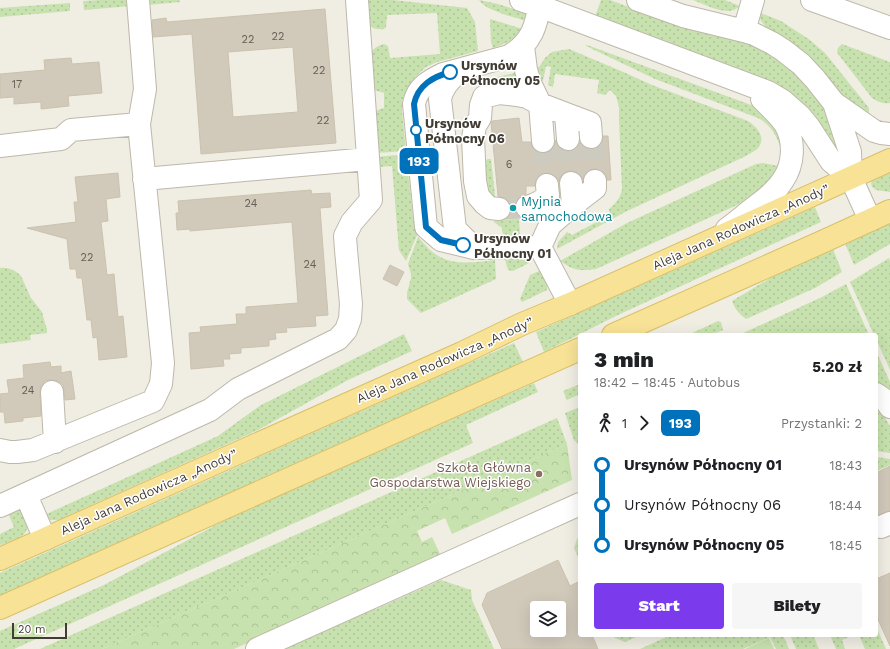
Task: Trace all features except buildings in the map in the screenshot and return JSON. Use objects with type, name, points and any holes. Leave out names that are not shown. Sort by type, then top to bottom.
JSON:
[{"type":"main road","name":"Aleja Jana Rodowicza „Anody”","points":[[0,559],[890,160]]},
{"type":"main road","points":[[617,333],[890,211]]},
{"type":"main road","points":[[0,608],[578,350]]},
{"type":"street","points":[[0,450],[24,452],[55,442],[153,401],[161,384],[162,363],[139,124],[145,89],[138,0]]},
{"type":"street","points":[[0,506],[210,410],[238,389],[338,339],[346,330],[350,319],[351,304],[346,236],[352,222],[371,200],[357,0]]},
{"type":"street","points":[[638,0],[683,16],[754,34],[772,43],[793,57],[815,79],[834,103],[869,127],[880,133],[890,134]]},
{"type":"street","points":[[744,31],[753,0]]},
{"type":"street","points":[[812,0],[890,28]]},
{"type":"street","points":[[540,246],[474,248],[441,240],[426,227],[414,104],[418,92],[423,86],[443,74],[509,56],[516,52],[523,46],[534,30],[534,2],[768,92],[783,101],[800,116],[831,161],[851,178]]},
{"type":"street","points":[[523,46],[526,70],[530,83],[540,104],[543,141]]},
{"type":"street","points":[[460,70],[447,83],[442,91],[440,99],[455,229],[474,248]]},
{"type":"street","points":[[715,239],[778,188],[788,172],[792,150],[791,140],[785,125],[747,84]]},
{"type":"street","points":[[499,209],[490,208],[478,196],[475,181],[473,138],[475,126],[480,118],[481,105],[484,97],[499,93],[527,97],[540,104],[590,123],[591,137]]},
{"type":"street","points":[[834,103],[850,152],[851,178],[870,220]]},
{"type":"street","points":[[566,114],[568,139]]},
{"type":"street","points":[[0,146],[62,139],[71,130],[139,124]]},
{"type":"street","points":[[144,179],[368,159]]},
{"type":"street","points":[[540,246],[550,225],[595,188],[594,181]]},
{"type":"street","points":[[571,183],[573,205]]},
{"type":"street","points":[[527,207],[544,199],[547,189],[550,225]]},
{"type":"street","points":[[540,246],[570,304]]},
{"type":"street","points":[[52,392],[55,442]]},
{"type":"street","points":[[878,395],[890,406]]},
{"type":"street","points":[[26,495],[45,539]]},
{"type":"street","points":[[257,649],[578,505]]},
{"type":"green space","points":[[126,0],[131,6],[84,10],[83,1]]},
{"type":"green space","points":[[149,0],[180,0],[180,2],[148,5]]},
{"type":"green space","points":[[365,0],[393,0],[467,8],[475,22],[478,51],[437,62],[426,67],[415,77],[407,89],[402,101],[406,151],[376,153],[375,112],[384,108],[384,93],[374,90],[370,54],[373,50],[384,44],[388,46],[390,58],[440,54],[437,13],[387,15],[386,27],[384,29],[377,29],[372,28],[367,21]]},
{"type":"green space","points":[[479,0],[530,14],[529,22],[488,8]]},
{"type":"green space","points":[[601,0],[610,0],[689,29],[749,43],[771,55],[802,79],[823,107],[840,142],[832,146],[825,132],[595,17]]},
{"type":"green space","points":[[693,0],[725,0],[740,6],[730,11],[724,11]]},
{"type":"green space","points":[[70,3],[70,11],[0,17],[0,8]]},
{"type":"green space","points":[[758,12],[781,21],[810,40],[825,53],[869,108],[869,116],[846,100],[822,70],[804,52],[767,28],[761,21]]},
{"type":"green space","points":[[490,19],[523,29],[510,41],[493,48],[491,42]]},
{"type":"green space","points":[[842,44],[890,62],[890,103],[876,101],[872,98],[838,54],[837,51],[839,46]]},
{"type":"green space","points":[[587,45],[762,109],[779,126],[782,154],[774,133],[763,121],[758,118],[655,79],[586,46]]},
{"type":"green space","points":[[569,49],[652,85],[748,121],[761,135],[761,143],[759,147],[746,156],[627,211],[557,249],[558,242],[567,232],[572,235],[610,215],[609,209],[614,205],[622,190],[619,107],[616,96],[610,90],[605,95],[597,93],[599,80],[555,74],[553,87],[548,85],[551,67],[546,66],[543,81],[535,68],[539,67],[545,58],[552,52]]},
{"type":"green space","points":[[519,72],[519,81],[517,84],[499,88],[497,77]]},
{"type":"green space","points":[[406,154],[413,217],[418,233],[406,261],[399,250],[392,166],[378,167],[377,157]]},
{"type":"green space","points":[[491,159],[496,204],[486,198],[484,161]]},
{"type":"green space","points":[[763,163],[783,167],[755,197],[596,269],[577,270],[560,261],[627,223],[756,164]]},
{"type":"green space","points":[[890,173],[890,192],[876,190],[872,187],[872,181]]},
{"type":"green space","points":[[815,207],[821,222],[620,314],[582,333],[578,333],[578,335],[544,352],[536,332]]},
{"type":"green space","points":[[519,219],[520,235],[503,236],[502,228],[494,222],[496,220]]},
{"type":"green space","points":[[890,223],[890,244],[854,265],[845,243]]},
{"type":"green space","points":[[418,237],[436,255],[444,259],[469,263],[495,260],[496,279],[421,313],[407,299],[411,278],[408,264]]},
{"type":"green space","points":[[833,249],[842,272],[815,288],[746,319],[736,309],[732,301],[777,274]]},
{"type":"green space","points":[[504,256],[520,258],[529,263],[513,271],[508,270]]},
{"type":"green space","points":[[889,258],[890,370],[878,343],[878,333],[873,333],[850,282]]},
{"type":"green space","points":[[0,268],[11,269],[21,276],[31,298],[42,312],[47,333],[30,335],[31,340],[0,344]]},
{"type":"green space","points":[[539,271],[545,279],[547,290],[522,302],[520,299],[530,275]]},
{"type":"green space","points":[[846,284],[868,333],[743,333],[822,297]]},
{"type":"green space","points":[[718,321],[721,322],[723,330],[716,333],[692,333]]},
{"type":"green space","points":[[404,334],[412,351],[348,380],[258,430],[58,520],[48,520],[42,516],[218,436],[261,405]]},
{"type":"green space","points":[[514,343],[523,362],[0,595],[0,573]]},
{"type":"green space","points":[[878,355],[890,382],[890,392],[878,385]]},
{"type":"green space","points":[[534,383],[538,392],[466,425],[473,443],[14,649],[0,649],[0,631],[104,585],[227,519]]},
{"type":"green space","points":[[578,385],[578,395],[567,400],[563,391]]},
{"type":"green space","points":[[578,408],[578,444],[574,440],[565,413]]},
{"type":"green space","points":[[878,409],[890,426],[890,453],[878,451]]},
{"type":"green space","points":[[557,418],[567,444],[102,649],[40,649]]},
{"type":"green space","points":[[567,444],[572,480],[452,534],[445,518],[417,531],[422,542],[432,537],[440,554],[366,588],[363,591],[234,649],[102,649]]},
{"type":"green space","points":[[878,457],[890,459],[890,465],[878,470]]},
{"type":"green space","points":[[7,511],[21,511],[27,520],[27,528],[22,536],[0,545],[0,534],[14,527]]},
{"type":"green space","points":[[578,539],[578,557],[574,548]]},
{"type":"green space","points":[[441,580],[471,590],[472,600],[494,649],[285,649],[286,647],[371,609],[376,609]]},
{"type":"green space","points":[[878,631],[886,649],[865,649],[860,637],[878,637]]},
{"type":"green space","points":[[614,637],[636,637],[625,642]]},
{"type":"green space","points":[[667,637],[770,637],[743,649],[640,649]]},
{"type":"green space","points":[[770,637],[784,637],[789,649],[776,649]]},
{"type":"green space","points":[[791,637],[814,637],[819,649],[796,649]]},
{"type":"green space","points":[[831,637],[849,637],[842,640],[845,649],[836,649]]},
{"type":"green space","points":[[769,638],[774,649],[745,649]]},
{"type":"tunnel","points":[[591,137],[595,181]]},
{"type":"tunnel","points":[[568,139],[571,183]]},
{"type":"tunnel","points":[[543,141],[547,185]]},
{"type":"tunnel","points":[[499,209],[527,207]]},
{"type":"bus line","name":"193","points":[[450,72],[435,78],[423,86],[415,98],[414,104],[426,227],[441,240],[463,245]]},
{"type":"place","name":"Ursynów Północny 05","points":[[450,72]]},
{"type":"place","name":"Ursynów Północny 06","points":[[416,130]]},
{"type":"place","name":"Myjnia samochodowa","points":[[513,208]]},
{"type":"place","name":"Ursynów Północny 01","points":[[463,245]]},
{"type":"place","name":"Szkoła Główna Gospodarstwa Wiejskiego","points":[[539,474]]}]
